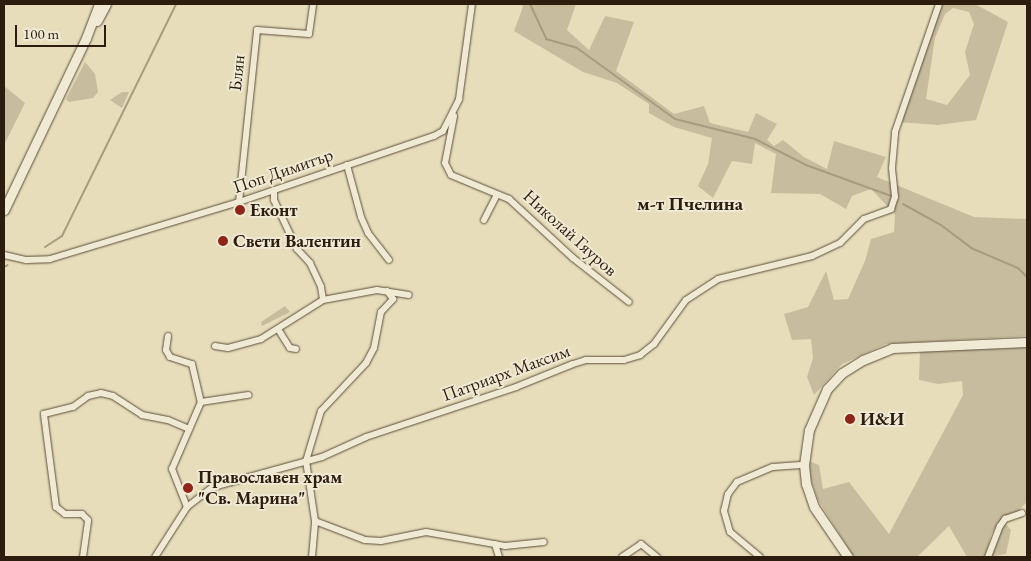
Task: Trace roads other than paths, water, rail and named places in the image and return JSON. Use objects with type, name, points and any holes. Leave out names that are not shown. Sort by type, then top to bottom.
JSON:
[{"type":"street","points":[[4,210],[86,38],[99,4]]},
{"type":"street","points":[[86,38],[106,4]]},
{"type":"street","name":"Блян","points":[[239,202],[257,30],[309,34],[313,4]]},
{"type":"street","name":"Поп Димитър","points":[[4,255],[26,260],[50,258],[239,202],[434,136],[443,131],[459,100],[472,4]]},
{"type":"street","name":"Патриарх Максим","points":[[155,557],[187,507],[213,487],[306,461],[398,426],[516,388],[573,364],[586,360],[624,360],[640,355],[654,344],[686,300],[718,279],[826,250],[840,243],[864,219],[893,206],[895,192],[892,168],[895,132],[939,4]]},
{"type":"street","name":"Николай Гяуров","points":[[459,100],[448,140],[446,169],[457,179],[510,199],[568,254],[630,302]]},
{"type":"street","points":[[348,164],[360,217],[389,260]]},
{"type":"street","points":[[274,190],[274,200],[297,249],[310,263],[321,287],[323,300]]},
{"type":"street","points":[[484,220],[497,195]]},
{"type":"street","points":[[215,346],[228,348],[261,339],[323,300],[377,290],[409,295]]},
{"type":"street","points":[[312,557],[315,521],[306,461],[321,411],[366,363],[374,348],[381,312],[393,299],[388,291]]},
{"type":"street","points":[[278,329],[290,348],[296,349]]},
{"type":"street","points":[[168,336],[167,355],[192,364],[201,402],[172,469],[187,507]]},
{"type":"street","points":[[848,557],[814,507],[804,464],[809,430],[816,408],[827,389],[842,373],[863,360],[892,348],[1027,342]]},
{"type":"street","points":[[82,557],[88,520],[82,514],[65,514],[56,507],[44,414],[73,407],[94,394],[106,394],[137,413],[168,420],[189,430]]},
{"type":"street","points":[[201,402],[248,395]]},
{"type":"street","points":[[760,557],[730,532],[724,511],[728,494],[737,482],[773,467],[804,464]]},
{"type":"street","points":[[988,557],[1000,526],[1005,520],[1022,513]]},
{"type":"street","points":[[315,521],[365,540],[381,541],[426,532],[514,546],[544,542]]},
{"type":"street","points":[[495,544],[499,557]]},
{"type":"street","points":[[622,557],[641,544],[657,557]]},
{"type":"waterway","points":[[45,247],[62,236],[176,4]]},
{"type":"waterway","points":[[530,4],[546,39],[577,48],[675,119],[755,139],[806,165],[891,196]]},
{"type":"waterway","points":[[903,204],[941,225],[971,248],[1018,268],[1027,277]]},
{"type":"waterway","points":[[4,267],[8,265]]},
{"type":"place","name":"Еконт","points":[[240,210]]},
{"type":"place","name":"Свети Валентин","points":[[223,241]]},
{"type":"place","name":"И&И","points":[[850,419]]},
{"type":"place","name":"Православен храм \"Св. Марина\"","points":[[188,488]]},
{"type":"district","name":"м-т Пчелина","points":[[690,204]]}]
